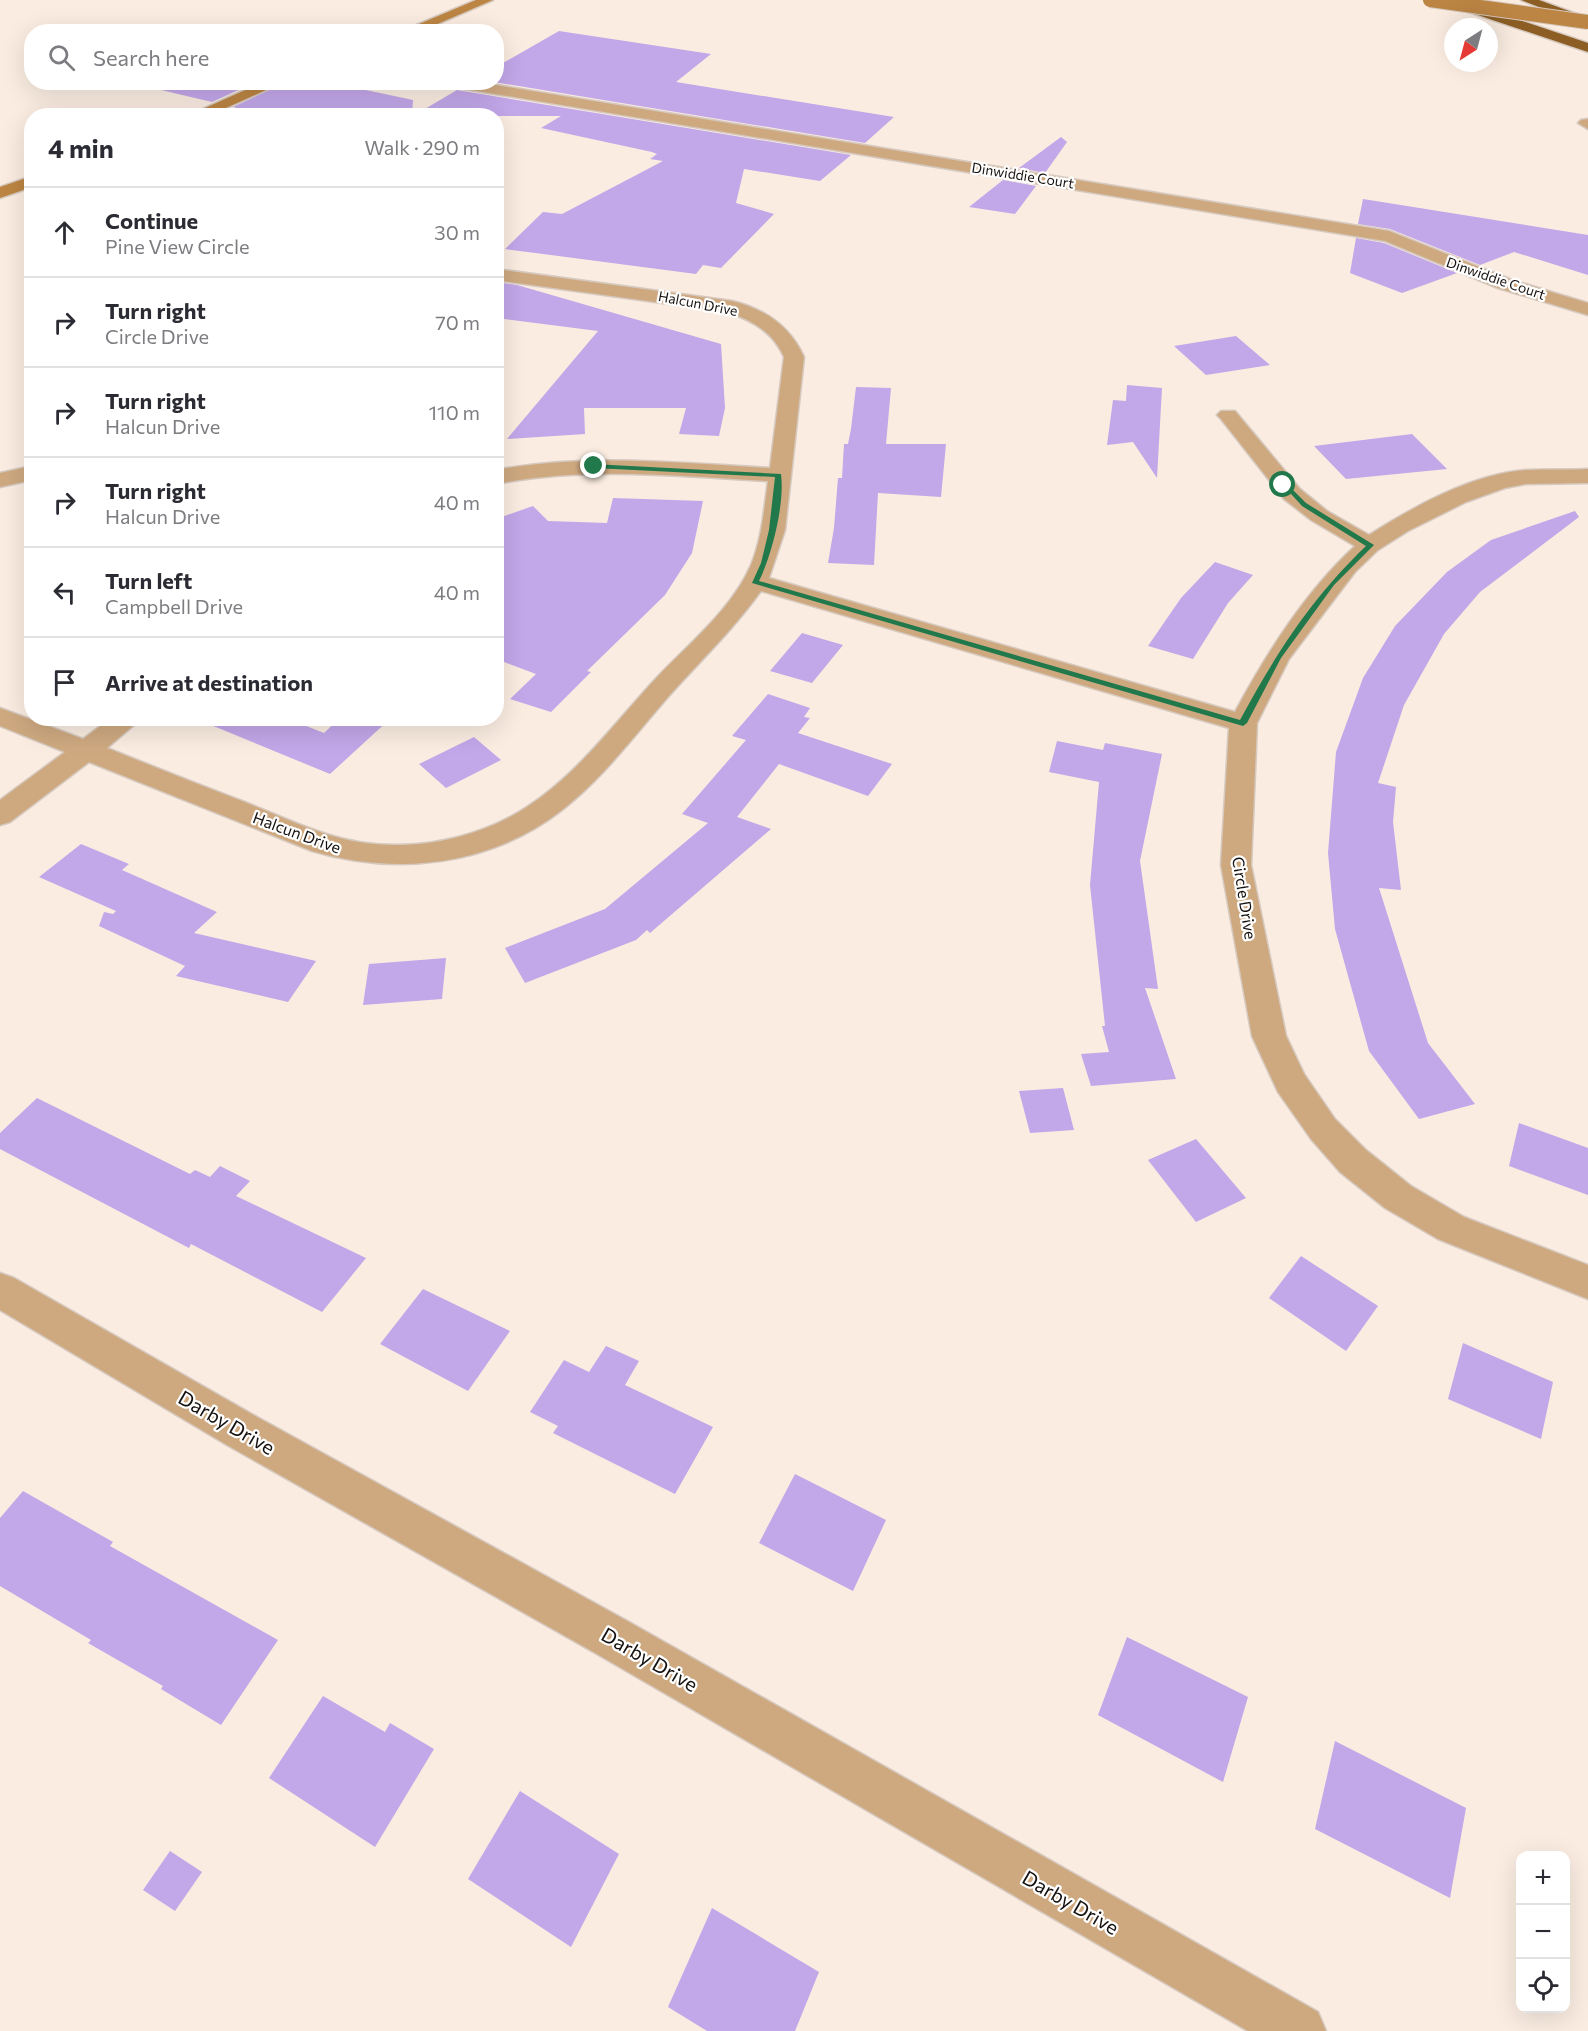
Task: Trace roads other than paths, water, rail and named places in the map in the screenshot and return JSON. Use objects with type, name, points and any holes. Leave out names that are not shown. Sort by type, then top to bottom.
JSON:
[{"type":"highway","points":[[1449,0],[1588,48]]},
{"type":"highway","points":[[1485,0],[1588,38]]},
{"type":"highway","points":[[1527,0],[1588,22]]},
{"type":"street","points":[[426,24],[487,0]]},
{"type":"street","points":[[1430,0],[1588,22]]},
{"type":"street","points":[[214,108],[257,90]]},
{"type":"street","name":"Dinwiddie Court","points":[[496,90],[1389,236],[1505,284],[1588,309]]},
{"type":"street","points":[[0,193],[24,184]]},
{"type":"street","name":"Halcun Drive","points":[[25,726],[322,844],[361,854],[393,856],[434,853],[475,844],[512,829],[560,796],[612,744],[755,582],[764,563],[773,530],[794,357],[782,334],[767,322],[732,307],[504,275]]},
{"type":"street","points":[[1228,415],[1283,485],[1304,504],[1335,526],[1370,545]]},
{"type":"street","points":[[504,476],[555,467],[594,466],[779,475]]},
{"type":"street","points":[[0,480],[24,475]]},
{"type":"street","name":"Circle Drive","points":[[1588,476],[1551,475],[1500,482],[1458,497],[1400,526],[1370,545],[1331,584],[1277,658],[1243,723],[1236,865],[1269,1036],[1290,1082],[1323,1129],[1353,1161],[1398,1197],[1451,1228],[1588,1282]]},
{"type":"street","points":[[755,582],[1243,723]]},
{"type":"street","name":"Halcun Drive","points":[[0,716],[24,725]]},
{"type":"street","points":[[0,815],[118,726]]},
{"type":"street","name":"Darby Drive","points":[[0,1290],[242,1431],[613,1638],[1299,2031]]}]
